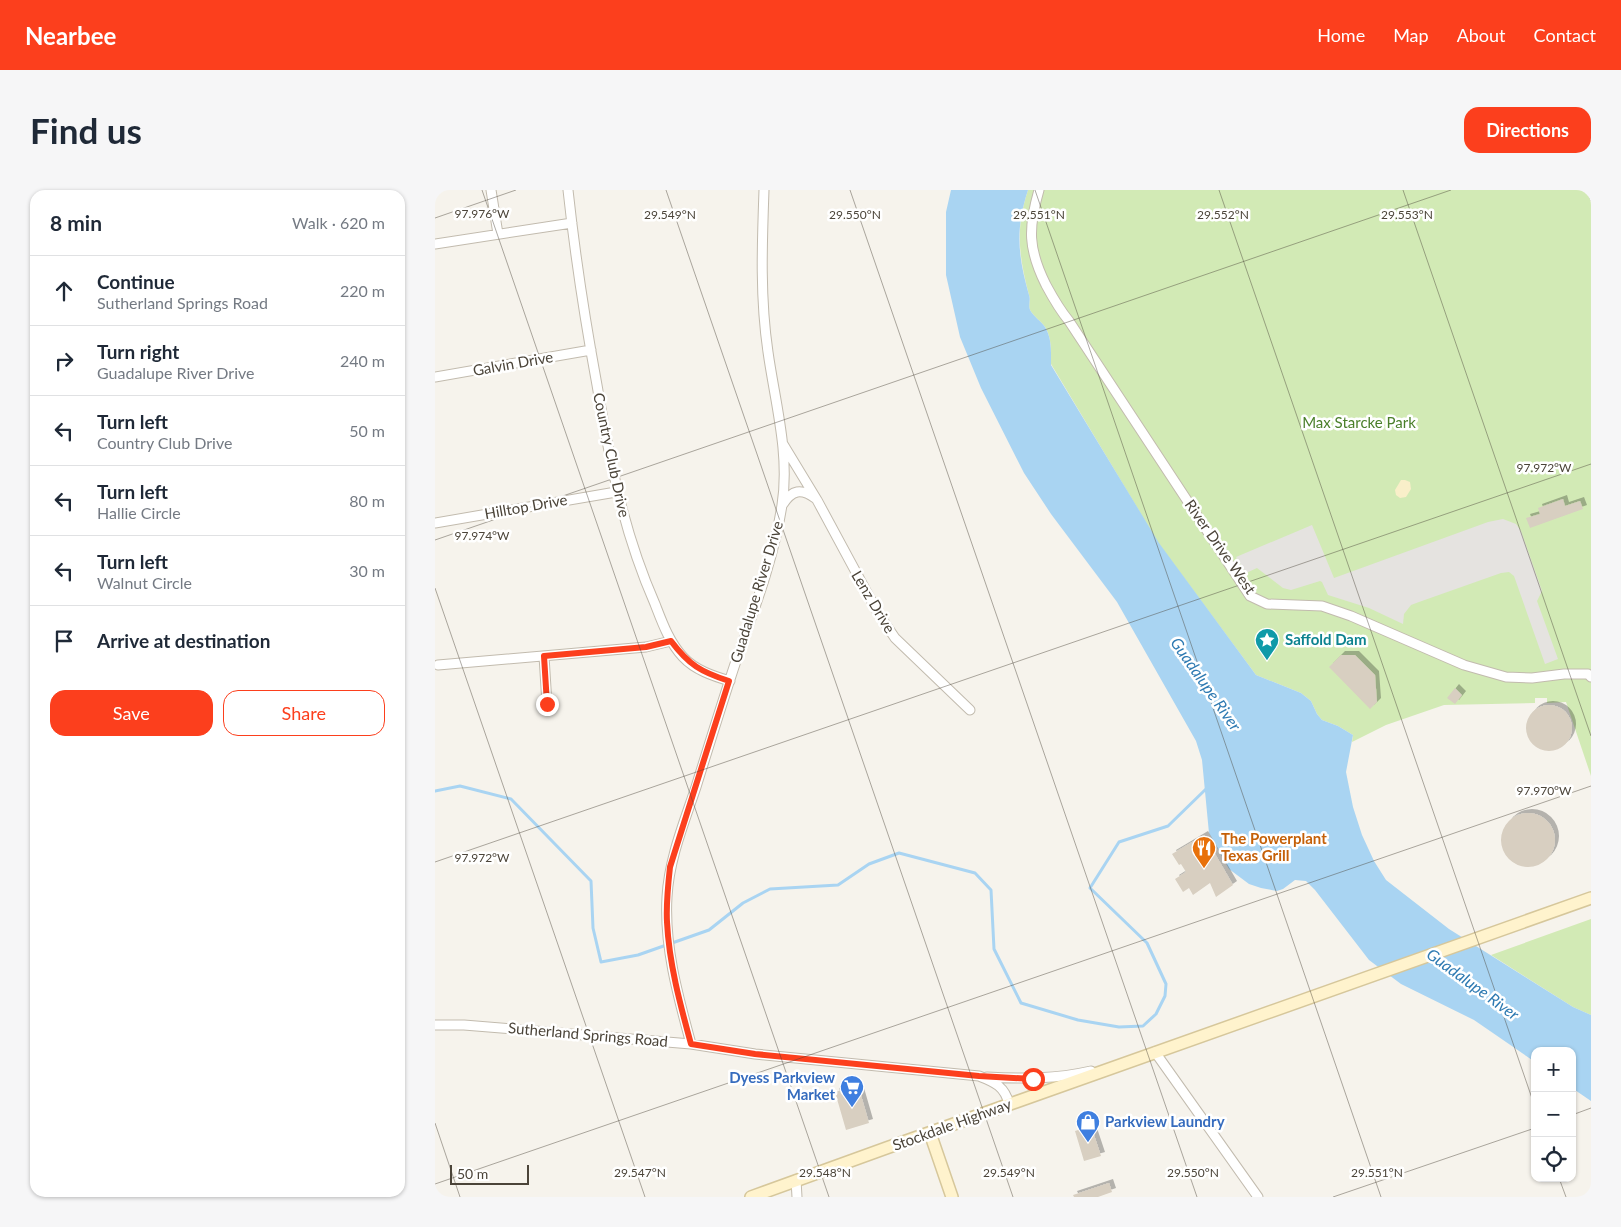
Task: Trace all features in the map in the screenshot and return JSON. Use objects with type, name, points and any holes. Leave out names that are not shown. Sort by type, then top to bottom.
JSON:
[{"type":"main road","name":"Stockdale Highway","points":[[751,1197],[769,1194],[796,1180],[1591,898]]},
{"type":"main road","points":[[929,1133],[953,1197]]},
{"type":"street","points":[[491,190],[498,234]]},
{"type":"street","name":"Country Club Drive","points":[[568,190],[571,222],[591,350],[616,492],[632,545],[671,641],[683,658],[699,669],[729,681]]},
{"type":"street","name":"Guadalupe River Drive","points":[[691,1044],[673,970],[667,920],[670,867],[729,681],[759,597],[776,535],[784,482],[782,442],[762,303],[761,263],[764,190]]},
{"type":"street","name":"River Drive West","points":[[1039,190],[1033,214],[1031,236],[1033,254],[1057,308],[1075,329],[1250,596],[1267,604],[1322,606],[1351,616],[1465,665],[1506,677],[1532,678],[1563,674],[1588,674],[1591,676]]},
{"type":"street","points":[[435,244],[571,222]]},
{"type":"street","name":"Galvin Drive","points":[[435,377],[591,350]]},
{"type":"street","name":"Lenz Drive","points":[[782,442],[817,500],[878,613],[895,638],[970,710]]},
{"type":"street","points":[[782,505],[789,495],[799,491],[808,493],[817,500]]},
{"type":"street","name":"Hilltop Drive","points":[[435,523],[616,492]]},
{"type":"street","points":[[438,665],[646,647],[671,641]]},
{"type":"street","points":[[544,656],[547,704]]},
{"type":"street","name":"Sutherland Springs Road","points":[[435,1025],[464,1025],[691,1044],[755,1054],[979,1076],[1048,1078],[1113,1066]]},
{"type":"street","points":[[1155,1052],[1257,1197]]},
{"type":"street","name":"Sutherland Springs Road","points":[[979,1076],[1000,1086],[1008,1097],[1009,1104]]},
{"type":"street","points":[[796,1180],[797,1197]]},
{"type":"green space","name":"Max Starcke Park","points":[[1028,190],[1591,190],[1591,776],[1566,702],[1547,703],[1547,698],[1535,698],[1535,703],[1444,705],[1386,725],[1352,742],[1353,735],[1338,726],[1322,720],[1311,701],[1301,693],[1256,675],[1159,544],[1051,364],[1049,336],[1043,325],[1029,308],[1030,297],[1021,255],[1021,218]]},
{"type":"green space","points":[[1591,919],[1591,1015],[1573,1007],[1491,955]]},
{"type":"sand","points":[[1401,480],[1410,482],[1411,489],[1406,497],[1400,498],[1396,495],[1395,490]]},
{"type":"shaded area","points":[[1503,519],[1516,524],[1521,531],[1542,591],[1537,601],[1558,659],[1545,664],[1514,576],[1509,572],[1501,573],[1411,605],[1404,614],[1403,624],[1369,608],[1328,595],[1320,581],[1291,590],[1283,588],[1257,568],[1246,573],[1236,557],[1312,525],[1334,578],[1488,522]]},
{"type":"water","name":"Guadalupe River","points":[[951,190],[1028,190],[1021,218],[1019,243],[1022,268],[1030,297],[1030,310],[1043,325],[1049,336],[1051,365],[1159,543],[1256,675],[1301,693],[1311,701],[1322,720],[1338,726],[1353,735],[1346,772],[1353,807],[1362,835],[1374,861],[1386,880],[1449,929],[1573,1007],[1591,1015],[1591,1101],[1576,1091],[1576,1047],[1531,1047],[1531,1059],[1474,1020],[1401,984],[1369,960],[1306,881],[1295,880],[1277,891],[1249,884],[1229,869],[1209,833],[1202,760],[1196,741],[1117,602],[1051,514],[1024,473],[981,388],[960,337],[946,275],[946,212]]},
{"type":"building","points":[[1563,499],[1565,506],[1580,501],[1583,509],[1530,528],[1526,518],[1540,514],[1538,508]]},
{"type":"building","points":[[1341,655],[1355,655],[1375,675],[1377,702],[1370,709],[1329,667]]},
{"type":"building","points":[[1455,688],[1462,695],[1455,704],[1447,698]]},
{"type":"building","points":[[1549,705],[1562,709],[1568,715],[1572,728],[1568,741],[1562,747],[1549,751],[1536,747],[1530,741],[1526,728],[1530,715],[1536,709]]},
{"type":"building","points":[[1523,813],[1533,813],[1543,817],[1551,825],[1555,840],[1551,855],[1543,863],[1533,867],[1523,867],[1513,863],[1505,855],[1501,845],[1501,835],[1505,825],[1513,817]]},
{"type":"building","name":"The Powerplant Texas Grill","points":[[1204,835],[1233,885],[1216,897],[1210,883],[1193,895],[1189,888],[1183,892],[1175,879],[1186,872],[1172,854]]},
{"type":"building","name":"Dyess Parkview Market","points":[[858,1085],[869,1123],[846,1130],[835,1092]]},
{"type":"building","name":"Parkview Laundry","points":[[1091,1126],[1101,1156],[1084,1161],[1075,1131]]},
{"type":"building","points":[[1109,1183],[1112,1192],[1098,1197],[1074,1197],[1073,1195]]},
{"type":"waterway","points":[[435,791],[460,786],[511,799],[591,881],[593,928],[601,962],[638,955],[709,930],[743,903],[770,889],[838,885],[869,864],[899,853],[975,873],[991,890],[994,949],[1021,1003],[1078,1020],[1119,1027],[1143,1026],[1156,1014],[1165,996],[1166,984],[1147,943],[1090,888],[1119,842],[1168,826],[1207,788]]},
{"type":"place","name":"Saffold Dam","points":[[1267,661]]},
{"type":"place","name":"The Powerplant Texas Grill","points":[[1204,869]]},
{"type":"place","name":"Dyess Parkview Market","points":[[852,1108]]},
{"type":"place","name":"Parkview Laundry","points":[[1088,1143]]},
{"type":"route","points":[[547,704],[544,656],[646,647],[671,641],[683,658],[699,669],[729,681],[670,867],[667,896],[669,946],[679,1000],[691,1044],[755,1054],[979,1076],[1033,1079]]}]
